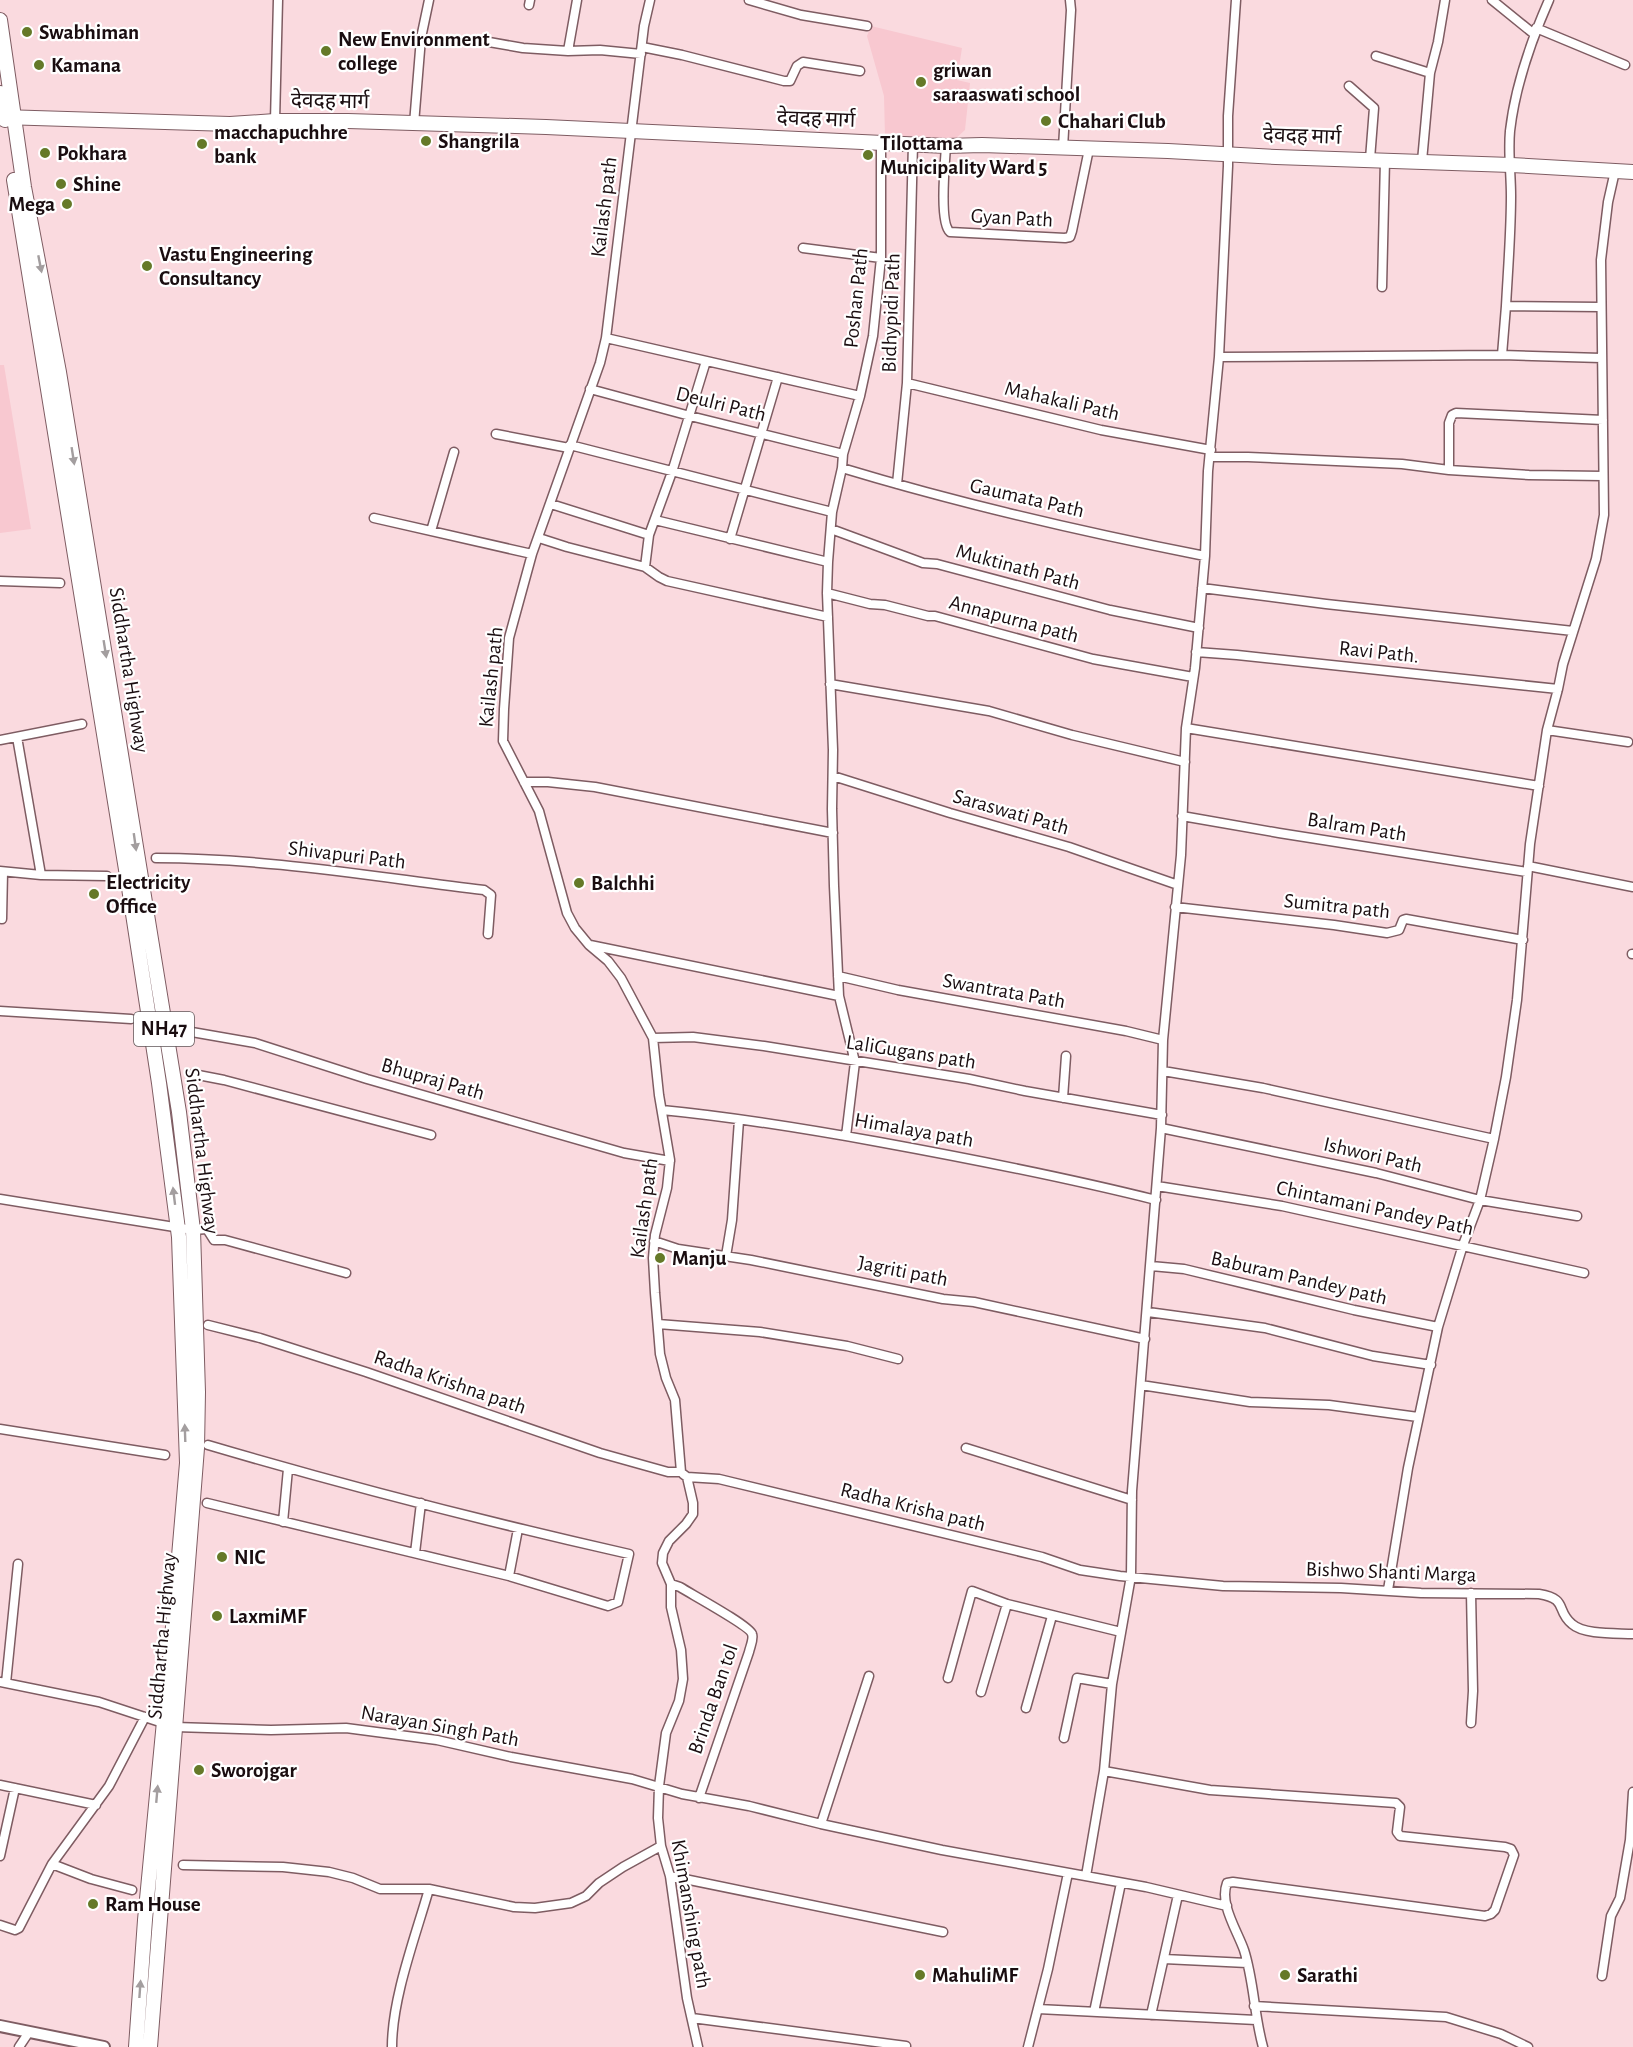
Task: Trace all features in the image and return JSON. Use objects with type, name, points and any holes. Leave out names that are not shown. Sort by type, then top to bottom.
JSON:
[{"type":"main road","name":"Siddhartha Highway","points":[[0,20],[6,117],[58,459],[129,888],[178,1227],[187,1463],[172,1638],[150,2047]]},
{"type":"main road","name":"Siddhartha Highway","points":[[0,93],[57,361],[179,1112],[193,1230],[198,1392],[197,1448],[169,1725],[145,1920],[136,2047]]},
{"type":"main road","name":"देवदह मार्ग","points":[[6,117],[230,124],[275,121],[414,124],[632,131],[946,146],[982,145],[1422,161],[1633,172]]},
{"type":"street","points":[[275,121],[279,0]]},
{"type":"street","points":[[414,124],[421,38],[429,0]]},
{"type":"street","points":[[568,51],[577,0]]},
{"type":"street","name":"Kailash path","points":[[650,0],[644,26],[606,338],[600,363],[532,554],[509,638],[502,735],[508,753],[539,811],[567,913],[574,928],[608,961],[621,978],[653,1038],[670,1161],[653,1258],[660,1354],[675,1400],[684,1475],[693,1503],[693,1514],[669,1541],[663,1553],[662,1563],[671,1584]]},
{"type":"street","points":[[749,0],[801,15],[867,26]]},
{"type":"street","points":[[1063,148],[1070,0]]},
{"type":"street","points":[[1086,1876],[1104,1771],[1112,1684],[1131,1576],[1132,1500],[1162,1115],[1163,1040],[1178,885],[1186,728],[1205,556],[1210,454],[1219,357],[1228,116],[1236,0]]},
{"type":"street","points":[[1422,161],[1430,73],[1438,42],[1444,0]]},
{"type":"street","points":[[1492,0],[1535,31],[1625,65]]},
{"type":"street","points":[[1502,355],[1506,306],[1511,165],[1509,150],[1512,117],[1535,31],[1549,0]]},
{"type":"street","points":[[489,42],[523,48],[568,51],[641,50],[682,55],[784,81],[790,81],[798,64],[803,62],[860,71]]},
{"type":"street","points":[[1376,56],[1430,73]]},
{"type":"street","points":[[1349,86],[1374,108],[1370,159]]},
{"type":"street","name":"Poshan Path","points":[[855,1062],[839,996],[827,592],[832,512],[843,454],[860,396],[873,336],[880,258],[881,142]]},
{"type":"street","name":"Bidhypidi Path","points":[[897,484],[907,382],[912,264],[913,143]]},
{"type":"street","name":"Gyan Path","points":[[946,146],[945,226],[950,232],[1065,238],[1070,237],[1072,231],[1089,149]]},
{"type":"street","points":[[1382,287],[1385,160]]},
{"type":"street","points":[[1388,1590],[1418,1417],[1438,1327],[1463,1245],[1480,1200],[1494,1139],[1506,1077],[1523,939],[1528,869],[1547,730],[1563,663],[1588,586],[1601,535],[1604,515],[1601,260],[1614,171]]},
{"type":"street","points":[[803,248],[880,258]]},
{"type":"street","points":[[1506,306],[1600,307]]},
{"type":"street","points":[[606,338],[860,396]]},
{"type":"street","points":[[1219,357],[1502,355],[1601,358]]},
{"type":"street","points":[[645,567],[649,535],[672,472],[706,361]]},
{"type":"street","points":[[730,539],[778,377]]},
{"type":"street","name":"Mahakali Path","points":[[907,382],[1101,430],[1210,454],[1402,464],[1449,470],[1529,475],[1603,476]]},
{"type":"street","name":"Deulri Path","points":[[590,389],[843,454]]},
{"type":"street","points":[[1449,470],[1449,423],[1452,415],[1456,413],[1603,420]]},
{"type":"street","points":[[496,434],[569,447],[832,512]]},
{"type":"street","points":[[430,531],[454,452]]},
{"type":"street","name":"Gaumata Path","points":[[842,468],[897,484],[1082,529],[1205,556]]},
{"type":"street","points":[[551,504],[649,535]]},
{"type":"street","points":[[374,518],[532,554]]},
{"type":"street","points":[[655,520],[828,562]]},
{"type":"street","name":"Muktinath Path","points":[[831,530],[923,563],[937,564],[1110,609],[1198,628]]},
{"type":"street","points":[[539,538],[645,567],[667,581],[828,617]]},
{"type":"street","points":[[0,581],[60,583]]},
{"type":"street","points":[[1202,588],[1573,631]]},
{"type":"street","name":"Annapurna path","points":[[827,592],[870,604],[935,616],[1093,659],[1193,677]]},
{"type":"street","name":"Ravi Path.","points":[[1196,652],[1558,688]]},
{"type":"street","points":[[830,684],[989,711],[1072,735],[1185,762]]},
{"type":"street","points":[[0,740],[82,724]]},
{"type":"street","points":[[1186,728],[1539,786]]},
{"type":"street","points":[[1547,730],[1628,742]]},
{"type":"street","points":[[17,736],[41,875]]},
{"type":"street","name":"Saraswati Path","points":[[833,776],[1069,847],[1178,885]]},
{"type":"street","points":[[524,782],[595,787],[833,833]]},
{"type":"street","name":"Balram Path","points":[[1182,816],[1633,887]]},
{"type":"street","name":"Shivapuri Path","points":[[156,858],[209,858],[269,863],[484,890],[491,895],[488,934]]},
{"type":"street","points":[[2,919],[1,871],[41,875],[107,876]]},
{"type":"street","name":"Sumitra path","points":[[1175,908],[1323,923],[1387,933],[1399,930],[1403,920],[1406,919],[1523,939]]},
{"type":"street","points":[[589,945],[839,996]]},
{"type":"street","name":"Swantrata Path","points":[[838,976],[898,990],[1126,1031],[1163,1040]]},
{"type":"street","points":[[0,1011],[131,1019]]},
{"type":"street","name":"Bhupraj Path","points":[[186,1031],[255,1043],[578,1140],[624,1153],[670,1161]]},
{"type":"street","name":"LaliGugans path","points":[[653,1038],[693,1037],[724,1041],[969,1079],[1162,1115]]},
{"type":"street","points":[[1063,1098],[1066,1056]]},
{"type":"street","points":[[846,1136],[855,1062]]},
{"type":"street","points":[[1163,1071],[1263,1088],[1494,1139]]},
{"type":"street","points":[[193,1074],[224,1080],[431,1136]]},
{"type":"street","name":"Himalaya path","points":[[662,1110],[846,1136],[1020,1168],[1156,1200]]},
{"type":"street","points":[[726,1256],[732,1220],[740,1120]]},
{"type":"street","name":"Ishwori Path","points":[[1161,1128],[1377,1173],[1480,1200],[1577,1216]]},
{"type":"street","name":"Chintamani Pandey Path","points":[[1157,1186],[1282,1206],[1584,1272]]},
{"type":"street","points":[[0,1199],[193,1230],[207,1229],[214,1240],[225,1240],[346,1273]]},
{"type":"street","name":"Jagriti path","points":[[654,1242],[678,1249],[726,1256],[943,1299],[974,1302],[1145,1339]]},
{"type":"street","name":"Baburam Pandey path","points":[[1151,1266],[1184,1269],[1354,1310],[1438,1327]]},
{"type":"street","points":[[1148,1312],[1265,1328],[1373,1356],[1431,1365]]},
{"type":"street","points":[[658,1324],[760,1332],[847,1346],[898,1359]]},
{"type":"street","name":"Radha Krishna path","points":[[208,1325],[260,1338],[366,1372],[600,1453],[684,1475]]},
{"type":"street","points":[[1141,1385],[1250,1402],[1329,1405],[1418,1417]]},
{"type":"street","points":[[0,1429],[165,1455]]},
{"type":"street","points":[[207,1503],[509,1576],[608,1606],[618,1602],[629,1554],[518,1529],[288,1469],[208,1445]]},
{"type":"street","points":[[966,1448],[1132,1500]]},
{"type":"street","points":[[283,1522],[288,1469]]},
{"type":"street","name":"Radha Krisha path","points":[[684,1475],[719,1479],[1042,1557],[1080,1570],[1131,1576]]},
{"type":"street","points":[[415,1553],[421,1503]]},
{"type":"street","points":[[509,1576],[518,1529]]},
{"type":"street","points":[[3,1682],[18,1564]]},
{"type":"street","name":"Bishwo Shanti Marga","points":[[1131,1576],[1223,1586],[1551,1596],[1560,1602],[1573,1626],[1588,1631],[1633,1634]]},
{"type":"street","name":"Khimanshing path","points":[[671,1584],[671,1606],[682,1660],[683,1679],[679,1701],[666,1733],[659,1786],[658,1818],[661,1846],[670,1876],[698,2047]]},
{"type":"street","name":"Brinda Ban tol","points":[[671,1584],[680,1587],[739,1623],[753,1635],[699,1798]]},
{"type":"street","points":[[948,1678],[972,1591],[1007,1604],[1121,1632]]},
{"type":"street","points":[[1471,1593],[1472,1724]]},
{"type":"street","points":[[981,1692],[1007,1604]]},
{"type":"street","points":[[1026,1708],[1052,1616]]},
{"type":"street","points":[[821,1824],[869,1676]]},
{"type":"street","points":[[1064,1738],[1077,1678],[1112,1684]]},
{"type":"street","name":"Narayan Singh Path","points":[[3,1682],[99,1702],[169,1725],[271,1730],[346,1728],[437,1740],[565,1768],[606,1773],[699,1798],[749,1806],[942,1850],[1120,1882],[1227,1906]]},
{"type":"street","points":[[0,1925],[15,1930],[20,1928],[52,1864],[121,1767],[145,1717]]},
{"type":"street","points":[[1104,1771],[1210,1790],[1396,1803],[1400,1806],[1397,1832],[1400,1836],[1505,1847],[1511,1849],[1514,1854],[1495,1910],[1485,1916],[1233,1881],[1227,1883],[1227,1906],[1244,1951],[1263,2047]]},
{"type":"street","points":[[0,1785],[96,1804]]},
{"type":"street","points":[[0,1856],[15,1788]]},
{"type":"street","points":[[1602,1976],[1611,1916],[1620,1898],[1629,1840],[1633,1792]]},
{"type":"street","points":[[183,1864],[306,1869],[329,1872],[380,1889],[429,1889],[514,1907],[535,1908],[571,1903],[586,1896],[600,1882],[661,1846]]},
{"type":"street","points":[[52,1864],[92,1879],[132,1890]]},
{"type":"street","points":[[1028,2047],[1048,1970],[1068,1873]]},
{"type":"street","points":[[670,1876],[943,1932]]},
{"type":"street","points":[[1094,2012],[1120,1882]]},
{"type":"street","points":[[392,2047],[392,2028],[396,2006],[429,1889]]},
{"type":"street","points":[[1151,2015],[1178,1895]]},
{"type":"street","points":[[1164,1959],[1247,1963]]},
{"type":"street","points":[[1254,2006],[1446,2017],[1501,2034],[1528,2047]]},
{"type":"street","points":[[1038,2009],[1256,2020]]},
{"type":"street","points":[[692,2018],[906,2046]]},
{"type":"street","points":[[0,2026],[104,2047]]},
{"type":"street","points":[[19,2047],[29,2032]]},
{"type":"shaded area","name":"griwan saraaswati school","points":[[871,26],[962,48],[957,80],[970,83],[965,130],[954,140],[885,136],[884,96],[867,36]]},
{"type":"shaded area","points":[[0,365],[4,365],[31,529],[0,533]]},
{"type":"place","name":"Swabhiman","points":[[27,32]]},
{"type":"place","name":"New Environment college","points":[[326,51]]},
{"type":"place","name":"Kamana","points":[[39,65]]},
{"type":"place","name":"griwan saraaswati school","points":[[921,82]]},
{"type":"place","name":"Chahari Club","points":[[1046,121]]},
{"type":"place","name":"Shangrila","points":[[426,141]]},
{"type":"place","name":"macchapuchhre bank","points":[[202,144]]},
{"type":"place","name":"Pokhara","points":[[45,153]]},
{"type":"place","name":"Tilottama Municipality Ward 5","points":[[868,155]]},
{"type":"place","name":"Shine","points":[[61,184]]},
{"type":"place","name":"Mega","points":[[67,204]]},
{"type":"place","name":"Vastu Engineering Consultancy","points":[[147,266]]},
{"type":"place","name":"Balchhi","points":[[579,883]]},
{"type":"place","name":"Electricity Office","points":[[94,894]]},
{"type":"place","name":"Manju","points":[[660,1258]]},
{"type":"place","name":"NIC","points":[[222,1557]]},
{"type":"place","name":"LaxmiMF","points":[[217,1616]]},
{"type":"place","name":"Sworojgar","points":[[199,1770]]},
{"type":"place","name":"Ram House","points":[[93,1904]]},
{"type":"place","name":"MahuliMF","points":[[920,1975]]},
{"type":"place","name":"Sarathi","points":[[1285,1975]]}]
